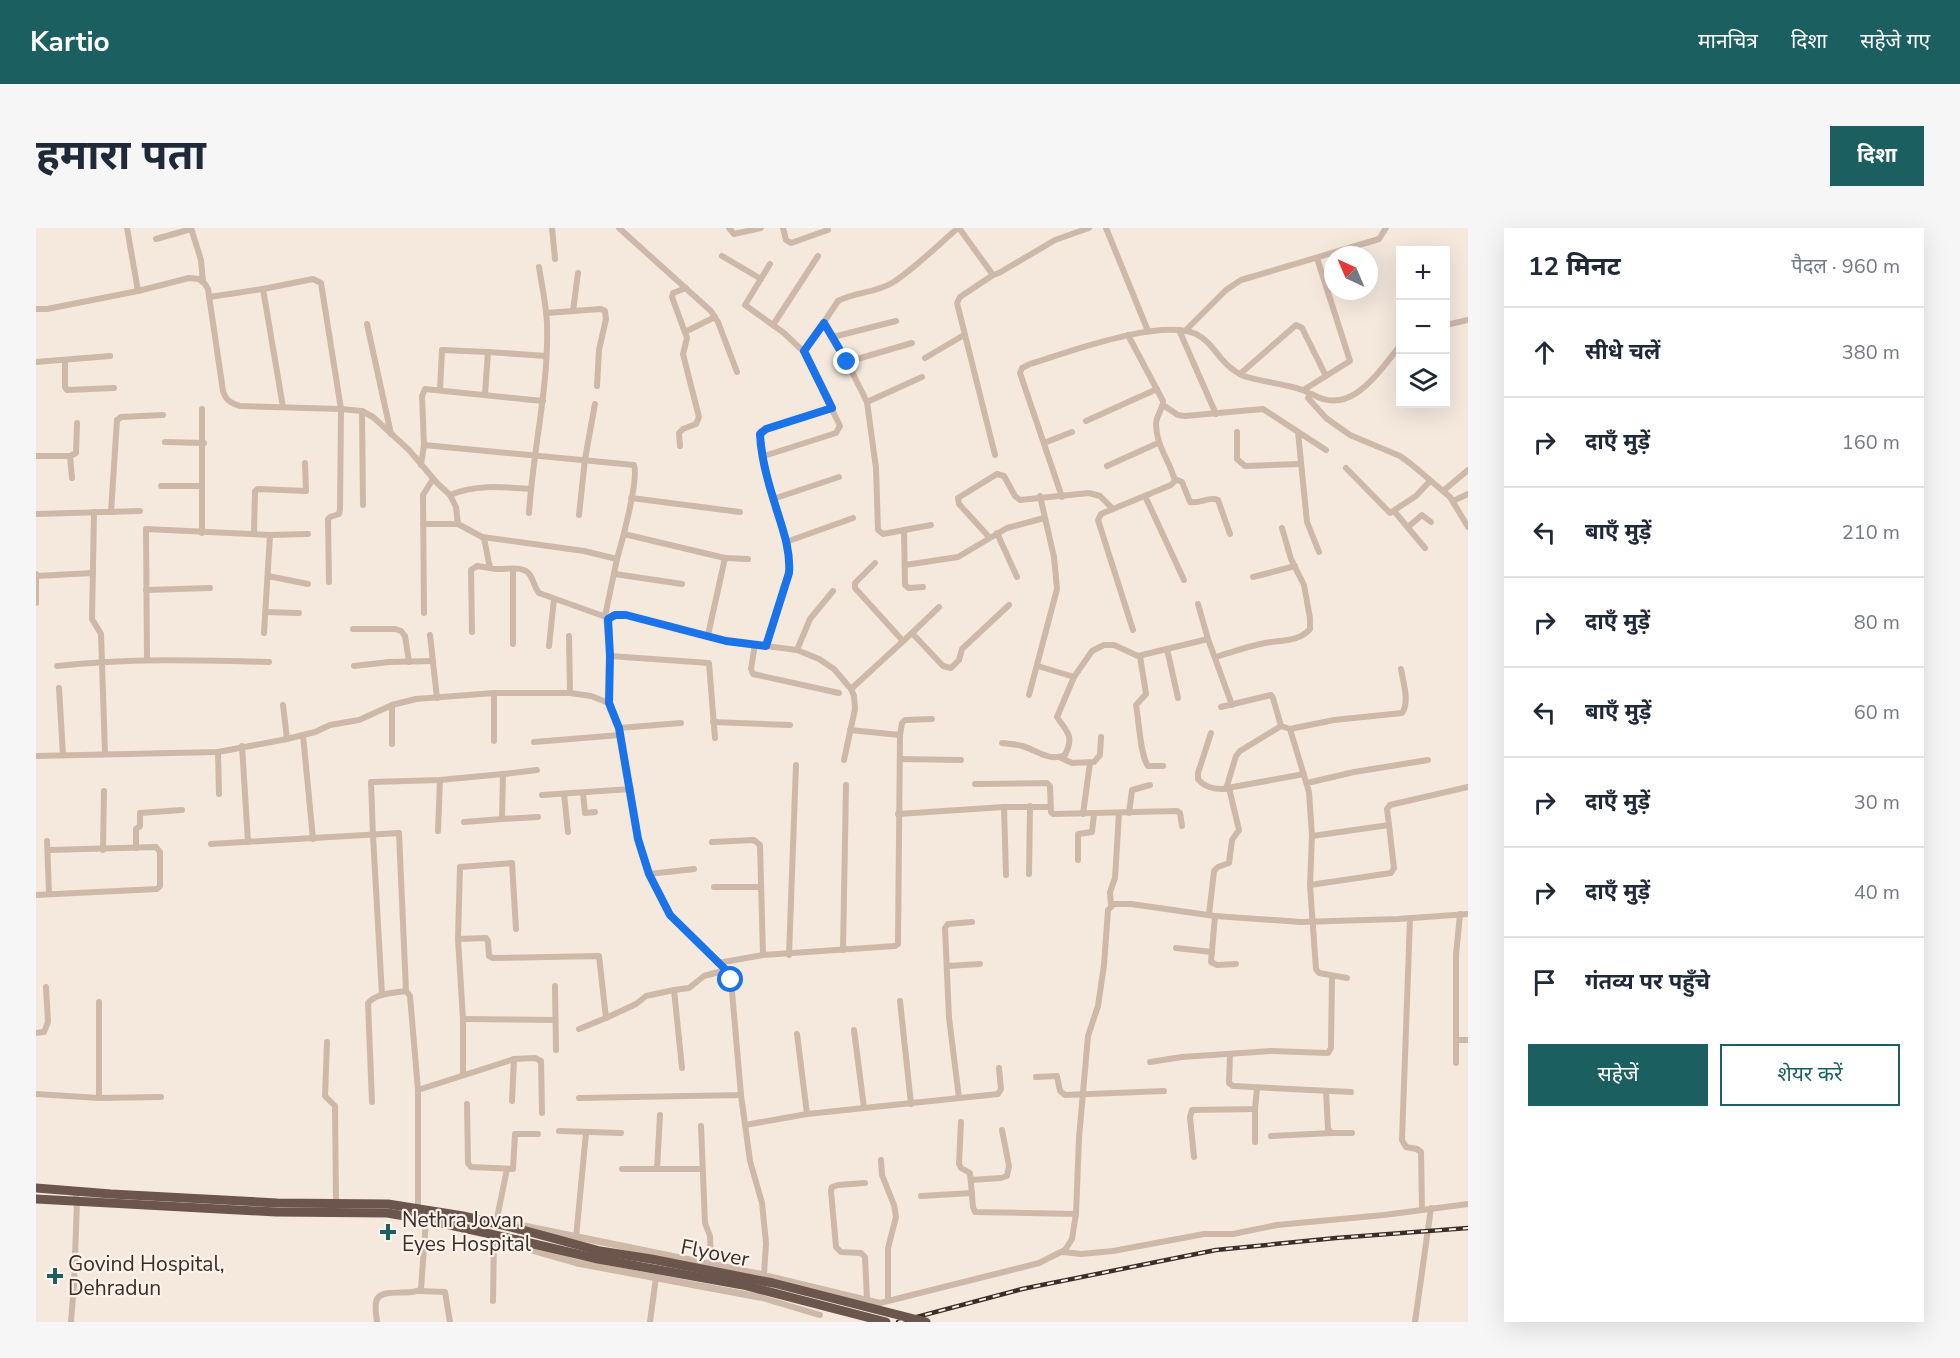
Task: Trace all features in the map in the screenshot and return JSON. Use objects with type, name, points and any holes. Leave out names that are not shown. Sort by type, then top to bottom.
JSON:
[{"type":"highway","points":[[36,1188],[76,1196]]},
{"type":"highway","name":"Flyover","points":[[76,1196],[277,1203],[388,1204],[496,1223],[600,1251],[773,1283],[926,1322]]},
{"type":"highway","name":"Flyover","points":[[76,1196],[276,1212],[387,1213],[598,1259],[743,1286],[886,1322]]},
{"type":"highway","points":[[36,1198],[76,1196]]},
{"type":"street","points":[[127,228],[138,291]]},
{"type":"street","points":[[552,228],[555,259]]},
{"type":"street","points":[[619,228],[715,317],[737,372]]},
{"type":"street","points":[[729,228],[734,234],[760,228]]},
{"type":"street","points":[[783,228],[786,240],[791,243],[828,230]]},
{"type":"street","points":[[804,351],[838,302],[845,298],[873,292],[893,282],[959,228],[993,275]]},
{"type":"street","points":[[995,455],[964,335],[957,305],[958,298],[1055,240],[1089,228]]},
{"type":"street","points":[[1106,228],[1148,331]]},
{"type":"street","points":[[1182,330],[1234,283],[1378,239],[1386,228]]},
{"type":"street","points":[[156,239],[191,229],[201,260],[203,282],[209,297],[225,398],[232,404],[240,406],[362,411],[373,417],[391,434],[450,495],[456,507],[458,524]]},
{"type":"street","points":[[722,256],[761,279]]},
{"type":"street","points":[[772,325],[818,256]]},
{"type":"street","points":[[1307,392],[1326,376],[1350,362],[1317,258]]},
{"type":"street","points":[[764,456],[838,431],[839,423],[804,351],[784,333],[745,305],[770,264]]},
{"type":"street","points":[[529,513],[534,455],[543,401],[546,356],[546,313],[539,267]]},
{"type":"street","points":[[573,311],[578,273]]},
{"type":"street","points":[[36,309],[47,309],[138,291],[189,278],[203,282]]},
{"type":"street","points":[[209,297],[313,279],[321,283],[341,409],[340,509],[339,514],[328,519],[329,582]]},
{"type":"street","points":[[680,446],[679,433],[696,424],[699,417],[683,354],[687,342],[685,332],[672,297],[673,293],[686,288]]},
{"type":"street","points":[[263,289],[283,407]]},
{"type":"street","points":[[546,313],[601,309],[606,313],[599,350],[597,386]]},
{"type":"street","points":[[685,332],[715,317]]},
{"type":"street","points":[[1450,324],[1468,320]]},
{"type":"street","points":[[832,337],[896,321]]},
{"type":"street","points":[[824,323],[867,402],[876,468],[878,530],[883,534],[931,525]]},
{"type":"street","points":[[367,324],[391,434]]},
{"type":"street","points":[[1240,374],[1278,339],[1298,325],[1302,328],[1326,376]]},
{"type":"street","points":[[1182,330],[1216,414]]},
{"type":"street","points":[[1062,496],[1020,373],[1022,368],[1128,335],[1148,331],[1182,330],[1204,339],[1225,364],[1240,374],[1270,384],[1307,392],[1332,402],[1354,395],[1381,371],[1396,352]]},
{"type":"street","points":[[925,358],[964,335]]},
{"type":"street","points":[[1128,335],[1163,405],[1181,415],[1263,409],[1326,450]]},
{"type":"street","points":[[847,362],[912,342]]},
{"type":"street","points":[[440,390],[442,350],[546,356]]},
{"type":"street","points":[[485,394],[488,351]]},
{"type":"street","points":[[36,362],[110,356]]},
{"type":"street","points":[[65,361],[67,390],[114,388]]},
{"type":"street","points":[[867,402],[922,377]]},
{"type":"street","points":[[421,465],[424,445],[423,393],[427,389],[543,401]]},
{"type":"street","points":[[1086,421],[1157,389]]},
{"type":"street","points":[[1307,392],[1308,398],[1326,418],[1350,435],[1400,456],[1443,490],[1453,501],[1468,527]]},
{"type":"street","points":[[579,514],[585,459],[595,404]]},
{"type":"street","points":[[1163,405],[1156,422],[1158,443],[1174,479],[1182,482],[1191,502],[1212,498],[1218,500],[1230,534]]},
{"type":"street","points":[[766,646],[789,573],[790,558],[763,463],[761,431],[832,408]]},
{"type":"street","points":[[202,409],[204,443],[202,533]]},
{"type":"street","points":[[362,411],[363,505]]},
{"type":"street","points":[[111,512],[117,420],[121,417],[163,415]]},
{"type":"street","points":[[36,456],[70,456],[76,453],[77,423]]},
{"type":"street","points":[[1044,443],[1072,432]]},
{"type":"street","points":[[1237,432],[1237,459],[1245,466],[1301,464]]},
{"type":"street","points":[[1298,432],[1307,522],[1319,552]]},
{"type":"street","points":[[165,442],[204,443]]},
{"type":"street","points":[[1107,466],[1158,443]]},
{"type":"street","points":[[424,445],[585,459],[634,465],[636,470],[606,617],[610,656],[609,703],[620,732],[638,839],[649,874],[670,915],[726,970],[731,980],[741,1095],[750,1161],[762,1203],[766,1243],[764,1275],[759,1297]]},
{"type":"street","points":[[70,456],[72,478]]},
{"type":"street","points":[[254,534],[255,491],[306,490],[305,463]]},
{"type":"street","points":[[1346,468],[1390,512],[1416,496],[1430,481]]},
{"type":"street","points":[[1443,490],[1468,470]]},
{"type":"street","points":[[989,537],[958,504],[958,496],[999,474],[1005,478],[1018,499],[1095,494],[1113,509]]},
{"type":"street","points":[[773,499],[839,477]]},
{"type":"street","points":[[424,613],[423,495],[433,479]]},
{"type":"street","points":[[1133,630],[1098,523],[1101,514],[1171,485],[1174,479]]},
{"type":"street","points":[[161,486],[202,486]]},
{"type":"street","points":[[450,495],[481,486],[531,489]]},
{"type":"street","points":[[1453,501],[1468,494]]},
{"type":"street","points":[[1029,695],[1057,589],[1054,557],[1040,496]]},
{"type":"street","points":[[1145,496],[1184,580]]},
{"type":"street","points":[[631,498],[740,512]]},
{"type":"street","points":[[36,514],[140,511]]},
{"type":"street","points":[[1394,511],[1425,548]]},
{"type":"street","points":[[94,512],[92,619],[101,634],[105,753]]},
{"type":"street","points":[[1461,517],[1468,513]]},
{"type":"street","points":[[1408,527],[1422,515],[1431,522]]},
{"type":"street","points":[[786,542],[853,518]]},
{"type":"street","points":[[905,565],[958,557],[997,533],[1044,518]]},
{"type":"street","points":[[423,524],[458,524],[482,537],[584,551],[617,559]]},
{"type":"street","points":[[147,659],[145,530],[149,528],[202,533],[308,534]]},
{"type":"street","points":[[1215,657],[1265,643],[1290,640],[1309,631],[1310,618],[1304,585],[1289,553],[1282,528]]},
{"type":"street","points":[[904,530],[906,587],[923,587]]},
{"type":"street","points":[[997,533],[1017,577]]},
{"type":"street","points":[[624,534],[725,558],[748,559]]},
{"type":"street","points":[[264,633],[270,535]]},
{"type":"street","points":[[482,537],[490,568]]},
{"type":"street","points":[[708,635],[725,558]]},
{"type":"street","points":[[875,563],[855,583],[855,588],[903,641]]},
{"type":"street","points":[[472,632],[471,570],[477,566],[494,570],[525,570],[539,593],[606,617],[626,615],[726,641],[797,650],[819,659],[834,669],[851,689],[855,701],[844,760]]},
{"type":"street","points":[[1253,577],[1295,566]]},
{"type":"street","points":[[513,569],[513,644]]},
{"type":"street","points":[[36,603],[36,575],[93,573]]},
{"type":"street","points":[[615,574],[682,584]]},
{"type":"street","points":[[268,576],[308,584]]},
{"type":"street","points":[[146,590],[210,588]]},
{"type":"street","points":[[797,650],[810,619],[833,591]]},
{"type":"street","points":[[549,645],[554,599]]},
{"type":"street","points":[[1198,604],[1232,705]]},
{"type":"street","points":[[912,633],[943,666],[951,668],[959,660],[962,649],[1009,605]]},
{"type":"street","points":[[851,689],[939,607]]},
{"type":"street","points":[[266,612],[299,613]]},
{"type":"street","points":[[353,629],[401,631],[405,636],[409,662]]},
{"type":"street","points":[[430,635],[437,698]]},
{"type":"street","points":[[569,636],[570,693]]},
{"type":"street","points":[[1059,757],[1067,754],[1069,738],[1067,729],[1058,719],[1057,713],[1074,676],[1092,651],[1104,645],[1114,645],[1140,656],[1208,639]]},
{"type":"street","points":[[756,644],[751,669],[753,674],[839,693]]},
{"type":"street","points":[[1167,649],[1178,698]]},
{"type":"street","points":[[610,656],[708,663],[711,666],[715,738]]},
{"type":"street","points":[[1140,656],[1146,694],[1136,705],[1143,756],[1148,766],[1163,766]]},
{"type":"street","points":[[57,666],[147,659],[268,662]]},
{"type":"street","points":[[354,666],[433,661]]},
{"type":"street","points":[[1038,666],[1074,676]]},
{"type":"street","points":[[1236,964],[1215,965],[1211,962],[1214,871],[1229,863],[1232,840],[1239,830],[1227,788],[1236,756],[1240,751],[1281,726],[1290,729],[1334,720],[1402,713],[1406,703],[1401,669]]},
{"type":"street","points":[[59,688],[63,755]]},
{"type":"street","points":[[36,756],[218,752],[303,735],[330,725],[359,720],[392,705],[416,699],[494,693],[570,693],[609,703]]},
{"type":"street","points":[[494,693],[494,741]]},
{"type":"street","points":[[1221,707],[1270,695],[1274,698],[1281,726]]},
{"type":"street","points":[[283,705],[287,739]]},
{"type":"street","points":[[392,705],[392,744]]},
{"type":"street","points":[[718,963],[725,960],[898,944],[900,735],[902,723],[905,720],[932,719]]},
{"type":"street","points":[[713,722],[790,725]]},
{"type":"street","points":[[534,742],[681,723]]},
{"type":"street","points":[[1290,729],[1307,783],[1312,836],[1310,885],[1316,969],[1319,973],[1347,978]]},
{"type":"street","points":[[850,730],[900,735]]},
{"type":"street","points":[[1211,733],[1198,779],[1201,783],[1214,789],[1304,774]]},
{"type":"street","points":[[303,735],[313,839]]},
{"type":"street","points":[[1002,743],[1024,746],[1042,755],[1059,757],[1072,763],[1090,763],[1096,761],[1100,755],[1101,737]]},
{"type":"street","points":[[243,746],[248,842]]},
{"type":"street","points":[[218,752],[219,794]]},
{"type":"street","points":[[900,759],[961,760]]},
{"type":"street","points":[[1307,783],[1354,772],[1428,760]]},
{"type":"street","points":[[1083,814],[1090,763]]},
{"type":"street","points":[[789,955],[796,765]]},
{"type":"street","points":[[382,995],[372,836],[372,782],[440,780],[537,770]]},
{"type":"street","points":[[502,819],[503,774]]},
{"type":"street","points":[[438,831],[440,780]]},
{"type":"street","points":[[975,784],[1047,783],[1050,786],[1050,807],[1053,814],[1178,811],[1182,826]]},
{"type":"street","points":[[843,950],[846,785]]},
{"type":"street","points":[[1129,813],[1132,790],[1150,785]]},
{"type":"street","points":[[1310,885],[1393,872],[1387,809],[1390,805],[1468,787]]},
{"type":"street","points":[[542,795],[631,789]]},
{"type":"street","points":[[103,850],[104,791]]},
{"type":"street","points":[[583,792],[585,813],[595,812]]},
{"type":"street","points":[[564,794],[568,832]]},
{"type":"street","points":[[1029,874],[1030,806]]},
{"type":"street","points":[[898,814],[1004,807],[1050,807]]},
{"type":"street","points":[[1004,807],[1006,875]]},
{"type":"street","points":[[136,848],[136,829],[140,826],[140,813],[182,810]]},
{"type":"street","points":[[1063,1252],[1071,1239],[1076,1214],[1088,1036],[1098,1006],[1104,965],[1108,910],[1111,905],[1110,892],[1115,879],[1119,813]]},
{"type":"street","points":[[1078,860],[1078,834],[1092,832],[1094,814]]},
{"type":"street","points":[[464,822],[538,817]]},
{"type":"street","points":[[1312,836],[1389,825]]},
{"type":"street","points":[[211,844],[397,833],[400,835],[406,991],[411,996],[418,1090],[418,1209]]},
{"type":"street","points":[[712,842],[754,840],[758,843],[763,956]]},
{"type":"street","points":[[47,841],[49,894]]},
{"type":"street","points":[[36,895],[158,888],[160,884],[159,849],[154,846],[103,850],[48,850]]},
{"type":"street","points":[[463,1075],[463,1019],[458,939],[458,870],[461,867],[512,863],[516,928]]},
{"type":"street","points":[[649,874],[694,869]]},
{"type":"street","points":[[714,887],[760,888]]},
{"type":"street","points":[[1111,905],[1119,903],[1212,915],[1312,921],[1468,914]]},
{"type":"street","points":[[1456,1063],[1456,955],[1460,914]]},
{"type":"street","points":[[1410,918],[1402,1140],[1406,1147],[1421,1152],[1422,1209]]},
{"type":"street","points":[[959,1098],[949,1018],[946,927],[948,924],[972,922]]},
{"type":"street","points":[[458,939],[486,938],[489,956],[493,958],[598,955],[606,1018]]},
{"type":"street","points":[[1176,948],[1212,952]]},
{"type":"street","points":[[947,966],[980,964]]},
{"type":"street","points":[[579,1029],[636,1004],[646,996],[689,988],[704,976],[726,970]]},
{"type":"street","points":[[1150,1062],[1271,1051],[1328,1053],[1331,1048],[1332,976]]},
{"type":"street","points":[[36,1033],[44,1032],[47,1026],[46,987]]},
{"type":"street","points":[[555,987],[556,1050]]},
{"type":"street","points":[[674,990],[682,1068]]},
{"type":"street","points":[[372,1102],[367,1005],[370,999],[406,991]]},
{"type":"street","points":[[900,1001],[911,1104]]},
{"type":"street","points":[[99,1002],[99,1098]]},
{"type":"street","points":[[463,1019],[555,1020]]},
{"type":"street","points":[[854,1030],[864,1108]]},
{"type":"street","points":[[797,1034],[807,1114]]},
{"type":"street","points":[[1456,1040],[1468,1040]]},
{"type":"street","points":[[327,1042],[325,1096],[335,1106],[336,1203]]},
{"type":"street","points":[[1230,1054],[1230,1084],[1233,1086],[1351,1092]]},
{"type":"street","points":[[418,1090],[514,1059],[535,1058],[541,1061],[542,1113]]},
{"type":"street","points":[[512,1101],[514,1059]]},
{"type":"street","points":[[746,1125],[807,1114],[999,1093],[1001,1089],[999,1068]]},
{"type":"street","points":[[1036,1077],[1057,1076],[1062,1094],[1164,1091]]},
{"type":"street","points":[[1255,1142],[1257,1088]]},
{"type":"street","points":[[1326,1091],[1327,1126],[1332,1133]]},
{"type":"street","points":[[36,1094],[99,1098],[161,1097]]},
{"type":"street","points":[[579,1098],[741,1095]]},
{"type":"street","points":[[467,1104],[469,1165],[472,1167],[507,1169],[514,1167],[515,1134],[538,1134]]},
{"type":"street","points":[[1194,1157],[1190,1117],[1192,1110],[1255,1109]]},
{"type":"street","points":[[657,1169],[660,1115]]},
{"type":"street","points":[[961,1122],[959,1164],[961,1168],[969,1172],[973,1207],[978,1213],[1076,1214]]},
{"type":"street","points":[[701,1126],[705,1222],[710,1236],[711,1264]]},
{"type":"street","points":[[971,1180],[1007,1176],[1009,1166],[1002,1130]]},
{"type":"street","points":[[559,1131],[621,1133]]},
{"type":"street","points":[[576,1238],[586,1133]]},
{"type":"street","points":[[1271,1136],[1352,1133]]},
{"type":"street","points":[[880,1160],[882,1175],[894,1205],[896,1217],[888,1248],[888,1300]]},
{"type":"street","points":[[507,1169],[496,1223],[525,1225],[576,1238],[764,1275],[880,1303],[1039,1263],[1063,1252],[1081,1254],[1113,1251],[1204,1234],[1233,1234],[1277,1225],[1468,1204]]},
{"type":"street","points":[[622,1169],[702,1169]]},
{"type":"street","points":[[865,1184],[838,1185],[832,1187],[831,1191],[836,1247],[841,1252],[861,1253],[865,1257],[867,1299]]},
{"type":"street","points":[[921,1196],[972,1193]]},
{"type":"street","points":[[71,1322],[76,1196]]},
{"type":"street","points":[[1415,1322],[1431,1208]]},
{"type":"street","points":[[419,1291],[423,1287],[426,1220]]},
{"type":"street","points":[[493,1300],[494,1235],[514,1245],[577,1263],[759,1297],[820,1315]]},
{"type":"street","points":[[650,1322],[656,1277]]},
{"type":"street","points":[[376,1322],[376,1301],[379,1296],[386,1293],[419,1291],[445,1292],[450,1322]]},
{"type":"railway","points":[[898,1322],[1022,1289],[1216,1250],[1468,1228]]},
{"type":"place","name":"Nethra Jovan Eyes Hospital","points":[[388,1232]]},
{"type":"place","name":"Govind Hospital, Dehradun","points":[[55,1276]]},
{"type":"route","points":[[731,980],[726,970],[670,915],[649,874],[638,839],[619,728],[609,703],[608,619],[619,614],[626,615],[726,641],[766,646],[789,573],[790,558],[763,463],[760,434],[766,429],[832,408],[804,351],[824,323],[847,362]]}]
